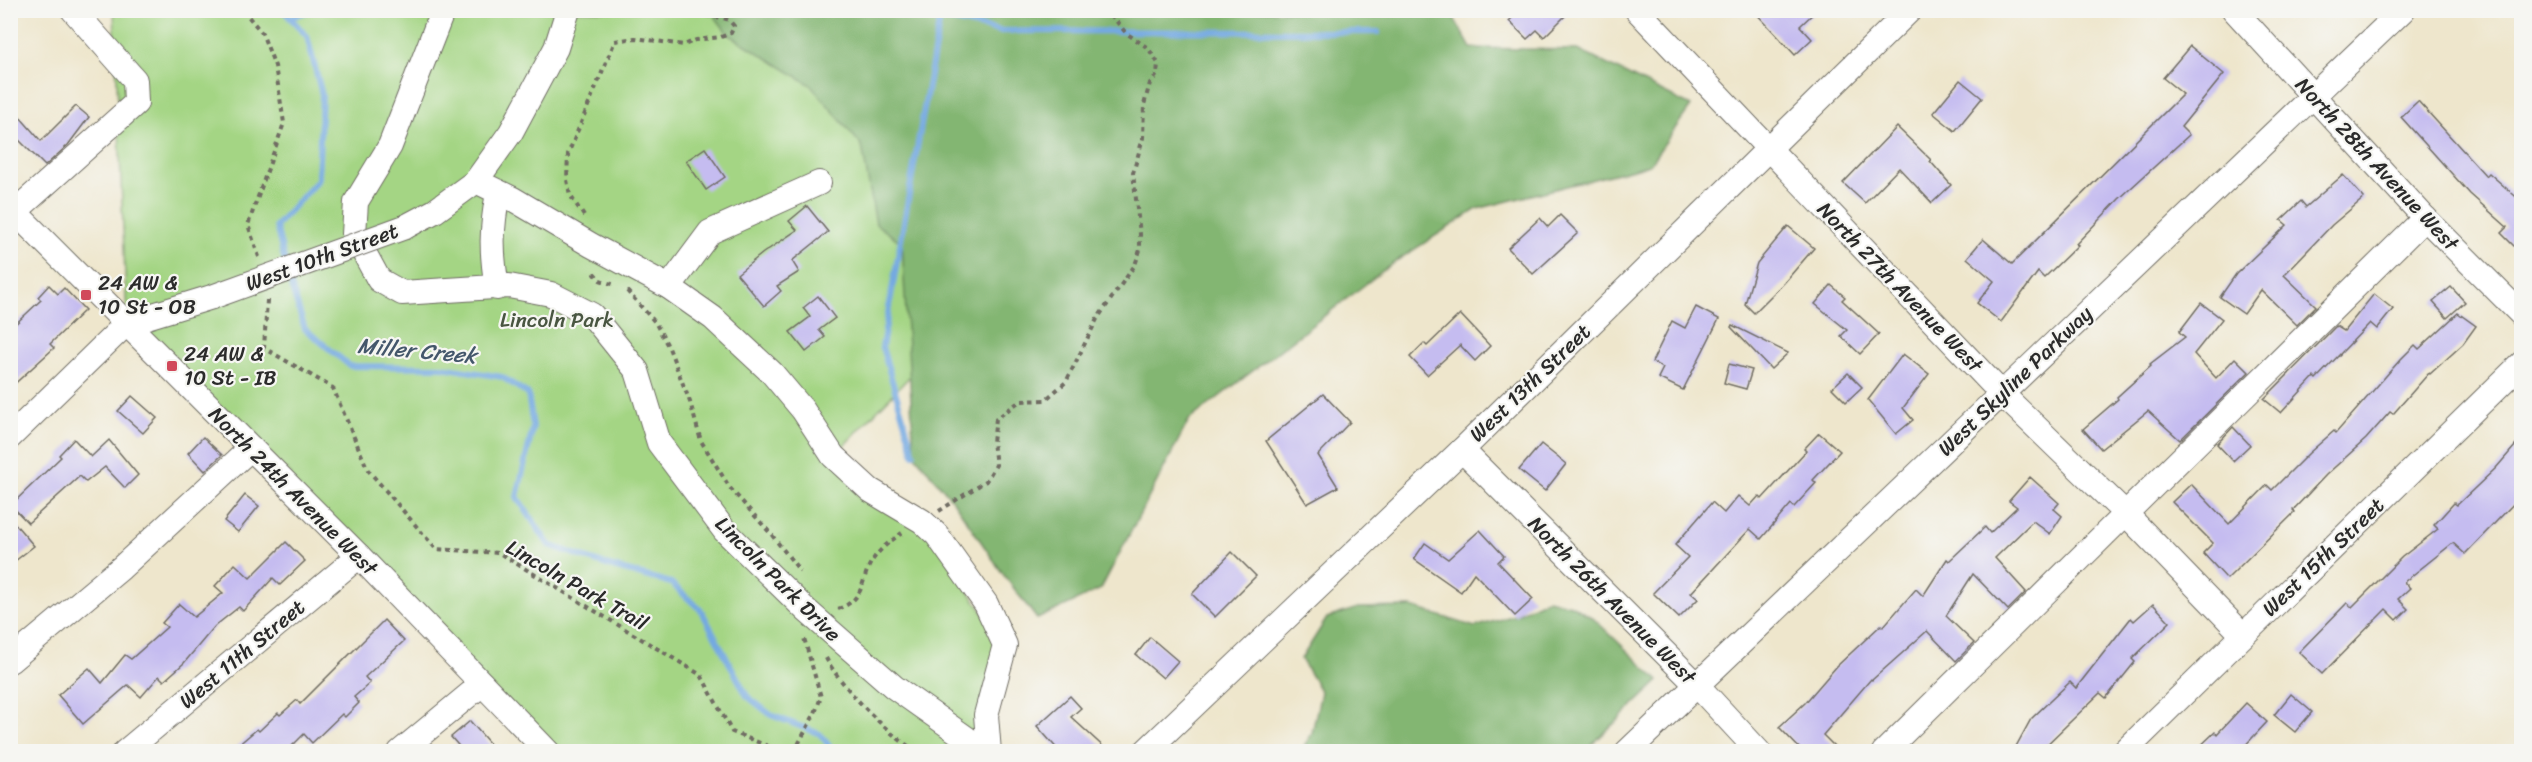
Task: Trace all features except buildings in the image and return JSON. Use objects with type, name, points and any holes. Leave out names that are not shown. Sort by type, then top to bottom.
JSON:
[{"type":"street","points":[[12,212],[136,103],[135,80],[73,10]]},
{"type":"street","name":"Lincoln Park Drive","points":[[444,10],[390,146],[356,202],[354,234],[379,280],[402,293],[509,286],[551,294],[592,315],[637,371],[659,442],[725,531],[806,610],[894,687],[987,752]]},
{"type":"street","name":"West 10th Street","points":[[10,437],[127,323],[212,297],[405,227],[435,211],[476,181],[511,132],[556,48],[568,10]]},
{"type":"street","name":"North 27th Avenue West","points":[[1637,10],[2002,394],[2126,514],[2243,635]]},
{"type":"street","name":"West 13th Street","points":[[1145,752],[1462,450],[1910,10]]},
{"type":"street","name":"North 28th Avenue West","points":[[2234,10],[2425,219],[2522,315]]},
{"type":"street","name":"West Skyline Parkway","points":[[1627,752],[2403,10]]},
{"type":"street","name":"Lincoln Park Drive","points":[[476,181],[513,199],[669,287],[713,318],[772,373],[802,410],[833,456],[870,490],[922,521],[937,535],[986,604],[1005,645],[986,715],[987,752]]},
{"type":"street","points":[[669,287],[710,232],[819,183]]},
{"type":"street","points":[[497,288],[491,247],[498,193]]},
{"type":"street","name":"North 24th Avenue West","points":[[12,212],[127,323],[359,556],[548,752]]},
{"type":"street","points":[[1884,752],[2425,219]]},
{"type":"street","name":"West 15th Street","points":[[2124,752],[2522,363]]},
{"type":"street","points":[[10,661],[121,568],[251,448]]},
{"type":"street","name":"North 26th Avenue West","points":[[1462,450],[1696,684],[1759,752]]},
{"type":"street","name":"West 11th Street","points":[[124,752],[359,556]]},
{"type":"street","points":[[400,752],[482,684]]},
{"type":"path","points":[[243,10],[262,33],[275,66],[284,123],[248,225],[260,260]]},
{"type":"path","points":[[794,752],[815,713],[820,697],[803,637],[806,610],[829,612],[850,605],[863,588],[873,559],[891,540],[986,481],[996,465],[993,442],[996,419],[1020,402],[1045,400],[1066,382],[1097,319],[1136,265],[1140,250],[1140,234],[1134,173],[1143,138],[1144,105],[1150,83],[1157,75],[1158,63],[1148,48],[1124,31],[1107,10]]},
{"type":"path","name":"Lincoln Park Trail","points":[[267,292],[264,348],[333,388],[368,470],[436,549],[499,553],[701,675],[732,732],[783,752]]},
{"type":"green space","name":"Lincoln Park","points":[[114,11],[1037,11],[1156,118],[834,456],[922,521],[1005,645],[989,751],[548,751],[127,323]]},
{"type":"green space","points":[[711,11],[1450,11],[1471,48],[1578,50],[1691,106],[1649,165],[1477,209],[1393,263],[1189,420],[1101,589],[1037,619],[954,502],[914,454],[902,243],[876,224],[862,146],[811,85],[728,34]]},
{"type":"green space","points":[[1548,599],[1571,605],[1593,618],[1659,681],[1585,751],[1301,752],[1312,733],[1321,692],[1301,659],[1327,618],[1358,608],[1412,607],[1475,627],[1515,615]]},
{"type":"waterway","name":"Miller Creek","points":[[283,10],[307,36],[322,95],[318,180],[276,226],[286,266]]},
{"type":"waterway","points":[[290,18],[310,10]]},
{"type":"waterway","points":[[907,10],[1000,31],[1378,32]]},
{"type":"waterway","points":[[914,454],[882,347],[940,18]]},
{"type":"waterway","name":"Miller Creek","points":[[288,276],[305,329],[350,366],[442,367],[502,377],[528,394],[533,427],[517,497],[549,545],[609,566],[671,583],[701,610],[747,696],[771,715],[820,734],[834,752]]},
{"type":"place","name":"24 AW & 10 St - OB","points":[[86,295]]},
{"type":"place","name":"24 AW & 10 St - IB","points":[[172,366]]}]
